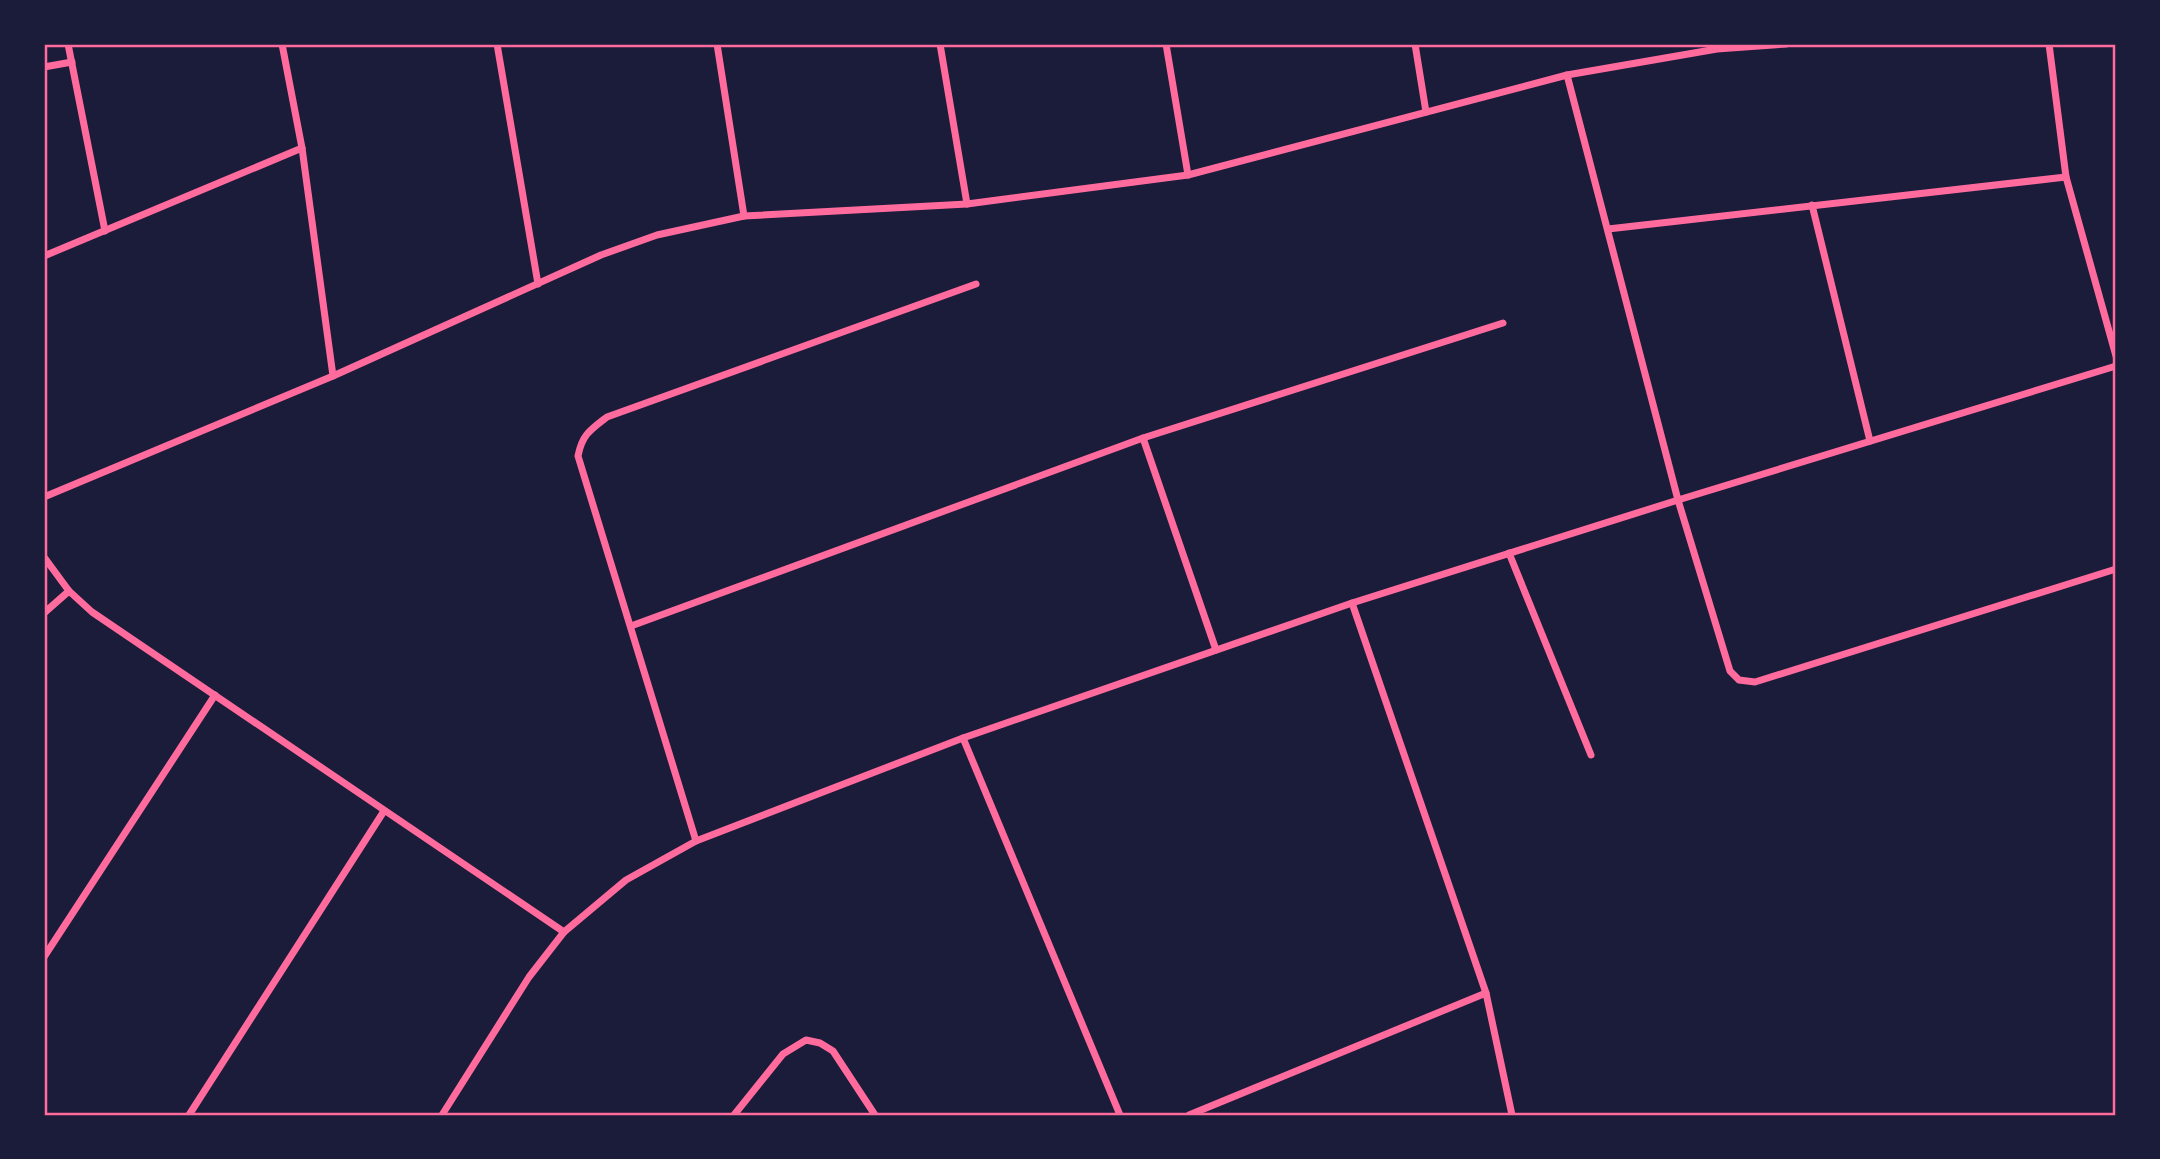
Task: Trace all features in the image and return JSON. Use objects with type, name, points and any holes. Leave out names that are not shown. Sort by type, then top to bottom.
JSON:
[{"type":"street","points":[[68,44],[105,231]]},
{"type":"street","points":[[282,44],[302,148],[333,376]]},
{"type":"street","points":[[497,44],[538,284]]},
{"type":"street","points":[[717,44],[744,216]]},
{"type":"street","points":[[940,44],[967,204]]},
{"type":"street","points":[[1166,44],[1188,175]]},
{"type":"street","points":[[1415,44],[1426,112]]},
{"type":"street","points":[[44,497],[333,376],[601,255],[657,236],[744,216],[967,204],[1188,175],[1567,75],[1717,49],[1786,44]]},
{"type":"street","points":[[2049,44],[2066,177],[2116,356]]},
{"type":"street","points":[[44,67],[72,62]]},
{"type":"street","points":[[1567,75],[1678,499],[1730,671],[1739,680],[1755,681],[2116,569]]},
{"type":"street","points":[[44,256],[302,148]]},
{"type":"street","points":[[1608,229],[2066,177]]},
{"type":"street","points":[[1812,205],[1870,441]]},
{"type":"street","points":[[696,841],[579,456],[581,440],[607,417],[976,284]]},
{"type":"street","points":[[631,626],[1143,438],[1503,323]]},
{"type":"street","points":[[442,1115],[529,977],[564,932],[626,880],[696,841],[963,738],[1352,603],[1678,499],[2116,366]]},
{"type":"street","points":[[1143,438],[1216,650]]},
{"type":"street","points":[[1509,554],[1591,755]]},
{"type":"street","points":[[44,557],[69,591],[92,612],[564,932]]},
{"type":"street","points":[[44,613],[69,591]]},
{"type":"street","points":[[1352,603],[1486,993],[1513,1115]]},
{"type":"street","points":[[44,957],[215,695]]},
{"type":"street","points":[[963,738],[1120,1115]]},
{"type":"street","points":[[189,1115],[384,811]]},
{"type":"street","points":[[1189,1115],[1486,993]]},
{"type":"street","points":[[734,1115],[783,1054],[806,1040],[820,1043],[833,1051],[875,1115]]}]
